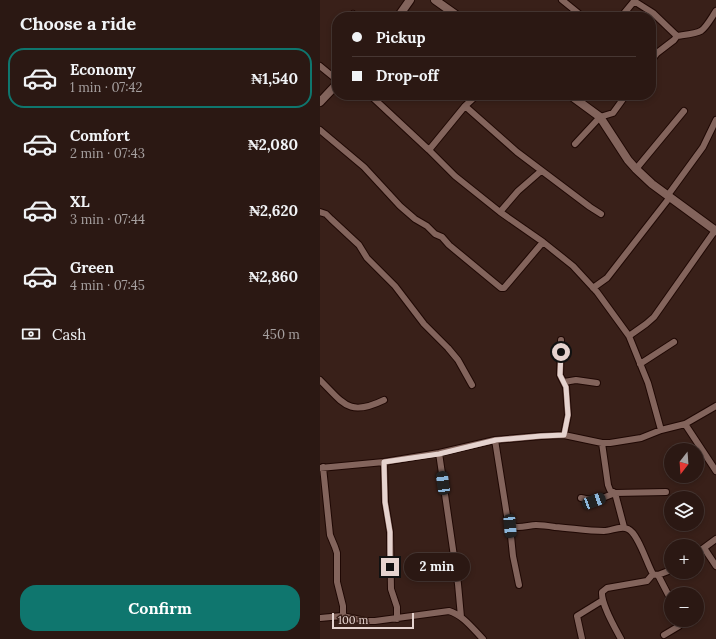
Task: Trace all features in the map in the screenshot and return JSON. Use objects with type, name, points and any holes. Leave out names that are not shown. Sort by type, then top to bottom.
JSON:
[{"type":"street","points":[[402,12],[410,0]]},
{"type":"street","points":[[435,0],[452,12]]},
{"type":"street","points":[[562,0],[576,12]]},
{"type":"street","points":[[625,12],[635,1],[652,12]]},
{"type":"street","points":[[656,54],[677,36],[699,33],[706,28],[716,11]]},
{"type":"street","points":[[656,16],[677,36]]},
{"type":"street","points":[[320,66],[332,76]]},
{"type":"street","points":[[320,102],[332,89]]},
{"type":"street","points":[[375,100],[455,176],[500,212],[543,242],[573,266],[593,288],[629,336],[648,383],[660,430]]},
{"type":"street","points":[[429,150],[471,100]]},
{"type":"street","points":[[577,100],[600,117],[628,160],[652,184],[716,230],[654,317],[629,336]]},
{"type":"street","points":[[575,144],[600,117],[613,113],[622,100]]},
{"type":"street","points":[[465,106],[517,152],[601,214]]},
{"type":"street","points":[[636,169],[684,111]]},
{"type":"street","points":[[593,288],[606,278],[669,196],[703,147],[716,120]]},
{"type":"street","points":[[320,130],[381,184],[400,206],[427,226],[435,234],[442,237],[449,245],[501,288],[504,288],[543,242]]},
{"type":"street","points":[[500,212],[518,191],[541,171]]},
{"type":"street","points":[[320,212],[331,219],[359,245],[367,258],[395,286],[424,324],[458,360],[472,385]]},
{"type":"street","points":[[561,340],[560,375],[566,387],[568,415],[564,435]]},
{"type":"street","points":[[640,364],[674,342]]},
{"type":"street","points":[[320,380],[343,403],[352,408],[371,406],[384,400]]},
{"type":"street","points":[[564,382],[576,380],[597,383]]},
{"type":"street","points":[[343,616],[343,606],[336,582],[337,553],[336,547],[330,535],[322,468],[384,462],[439,454],[496,440],[541,436],[564,435],[602,443],[610,443],[641,438],[660,430],[685,424],[716,406]]},
{"type":"street","points":[[685,424],[716,470]]},
{"type":"street","points":[[496,440],[508,522],[510,526],[513,556],[519,585]]},
{"type":"street","points":[[602,443],[608,485],[610,490],[615,494],[624,528]]},
{"type":"street","points":[[439,454],[458,584],[461,616]]},
{"type":"street","points":[[384,462],[385,502],[390,532],[392,589],[397,619]]},
{"type":"street","points":[[581,498],[594,501],[615,494],[664,492]]},
{"type":"street","points":[[510,526],[518,527],[538,525],[606,531],[624,528],[630,530],[664,588]]},
{"type":"street","points":[[716,539],[704,548],[716,566]]},
{"type":"street","points":[[621,639],[603,600],[602,595],[604,589],[647,581],[656,574],[664,572]]},
{"type":"street","points":[[582,639],[577,616],[603,600]]},
{"type":"street","points":[[320,618],[343,616],[369,622],[449,611],[461,616],[483,639]]},
{"type":"street","points":[[664,635],[678,627]]},
{"type":"route","points":[[390,567],[390,526],[385,502],[384,462],[439,454],[496,440],[564,435],[568,415],[566,387],[560,375],[559,369],[561,352]]}]
